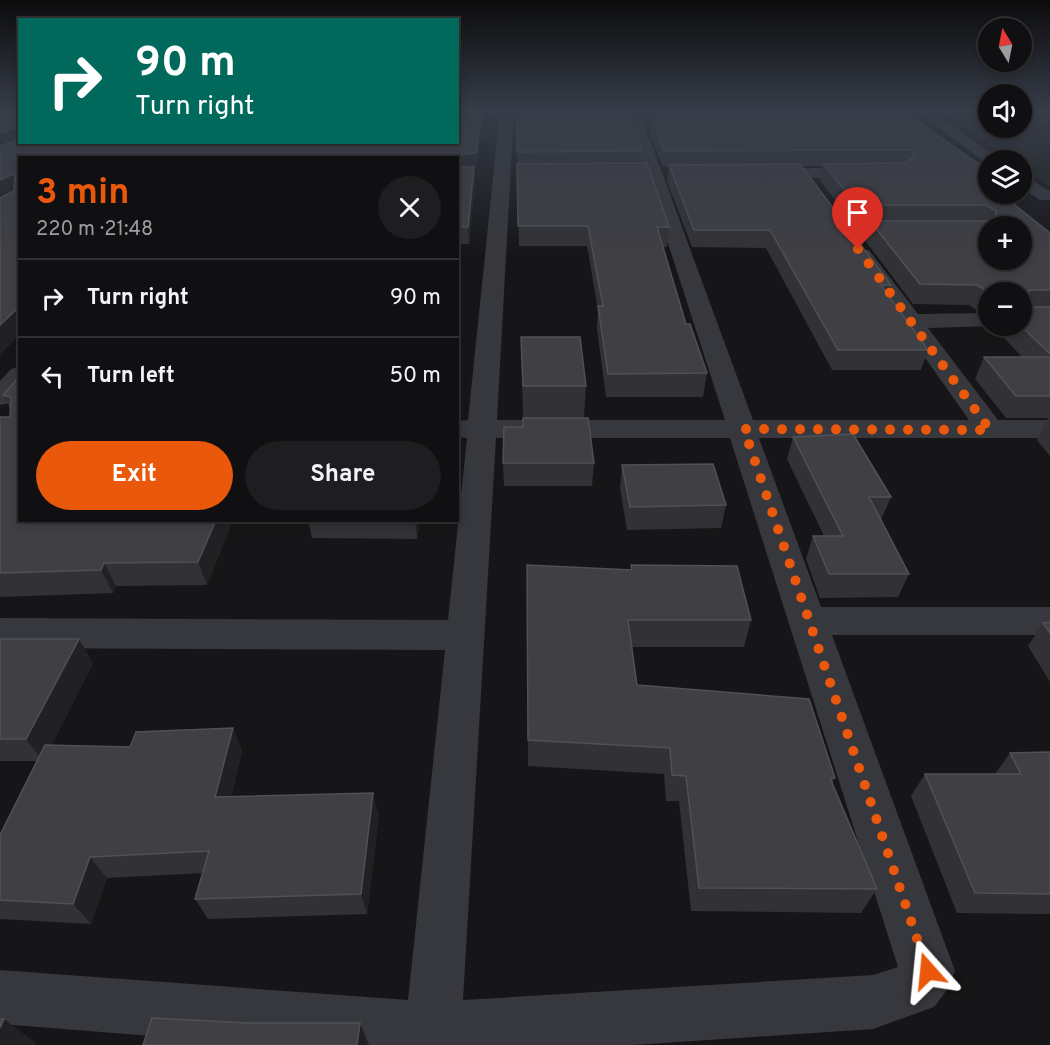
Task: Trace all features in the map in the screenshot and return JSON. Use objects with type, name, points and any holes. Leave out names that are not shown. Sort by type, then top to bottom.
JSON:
[{"type":"street","points":[[432,1038],[466,635],[470,429],[489,175],[493,159]]},
{"type":"street","points":[[0,997],[432,1038],[873,1002],[915,988],[928,971],[652,159]]},
{"type":"street","points":[[803,173],[990,430]]},
{"type":"street","points":[[745,174],[879,173]]},
{"type":"street","points":[[489,175],[523,175]]},
{"type":"street","points":[[1032,187],[1046,196]]},
{"type":"street","points":[[833,215],[934,231]]},
{"type":"street","points":[[911,321],[978,320]]},
{"type":"street","points":[[0,397],[18,377]]},
{"type":"street","points":[[470,429],[1050,429]]},
{"type":"street","points":[[810,621],[1050,621]]},
{"type":"street","points":[[0,633],[466,635]]},
{"type":"shaded area","points":[[1032,159],[1050,159],[1050,187],[1032,170]]},
{"type":"shaded area","points":[[1032,159],[1050,162],[1050,187],[1032,174]]},
{"type":"building","points":[[0,159],[18,159],[18,308],[0,325],[0,198],[14,191],[15,174],[0,180]]},
{"type":"building","points":[[911,159],[971,159],[978,164],[978,204],[1014,204],[1029,216],[995,216],[996,211],[986,205],[857,205],[823,164],[905,163]]},
{"type":"building","points":[[647,163],[669,227],[657,227],[686,324],[690,324],[707,373],[608,374],[598,306],[603,306],[588,226],[518,226],[517,164]]},
{"type":"building","points":[[800,164],[891,285],[881,285],[928,350],[838,350],[770,230],[694,230],[669,165]]},
{"type":"building","points":[[459,167],[474,167],[468,227],[459,227]]},
{"type":"building","points":[[1032,219],[1050,233],[1050,290],[1032,290],[1032,282],[978,282],[978,286],[920,284],[870,221],[978,221],[978,270],[1032,270]]},
{"type":"building","points":[[1032,307],[1050,307],[1050,354],[1031,336]]},
{"type":"building","points":[[521,337],[580,337],[586,386],[523,386]]},
{"type":"building","points":[[984,357],[1050,357],[1050,396],[1016,396]]},
{"type":"building","points":[[18,378],[18,522],[215,522],[198,562],[104,563],[101,570],[0,573],[0,417],[10,417],[11,397],[3,395]]},
{"type":"building","points":[[523,418],[588,418],[594,463],[503,463],[504,427],[523,427]]},
{"type":"building","points":[[853,434],[891,497],[869,497],[909,574],[829,574],[813,536],[843,536],[793,437]]},
{"type":"building","points":[[713,464],[726,505],[630,507],[622,465]]},
{"type":"building","points":[[527,565],[632,570],[631,565],[737,566],[751,620],[628,620],[637,685],[809,699],[835,778],[830,778],[877,889],[699,888],[686,776],[672,775],[670,748],[528,740]]},
{"type":"building","points":[[1050,622],[1050,633],[1043,623]]},
{"type":"building","points":[[0,639],[79,639],[26,739],[0,739]]},
{"type":"building","points":[[233,728],[215,797],[373,793],[361,894],[195,899],[209,851],[90,857],[73,904],[0,900],[0,835],[45,745],[130,747],[136,732]]},
{"type":"building","points":[[1050,752],[1050,894],[975,893],[925,774],[1021,774],[1010,753]]},
{"type":"building","points":[[152,1018],[248,1023],[360,1023],[357,1045],[143,1045]]},
{"type":"route","points":[[858,249],[990,430],[744,429],[928,971]]}]
